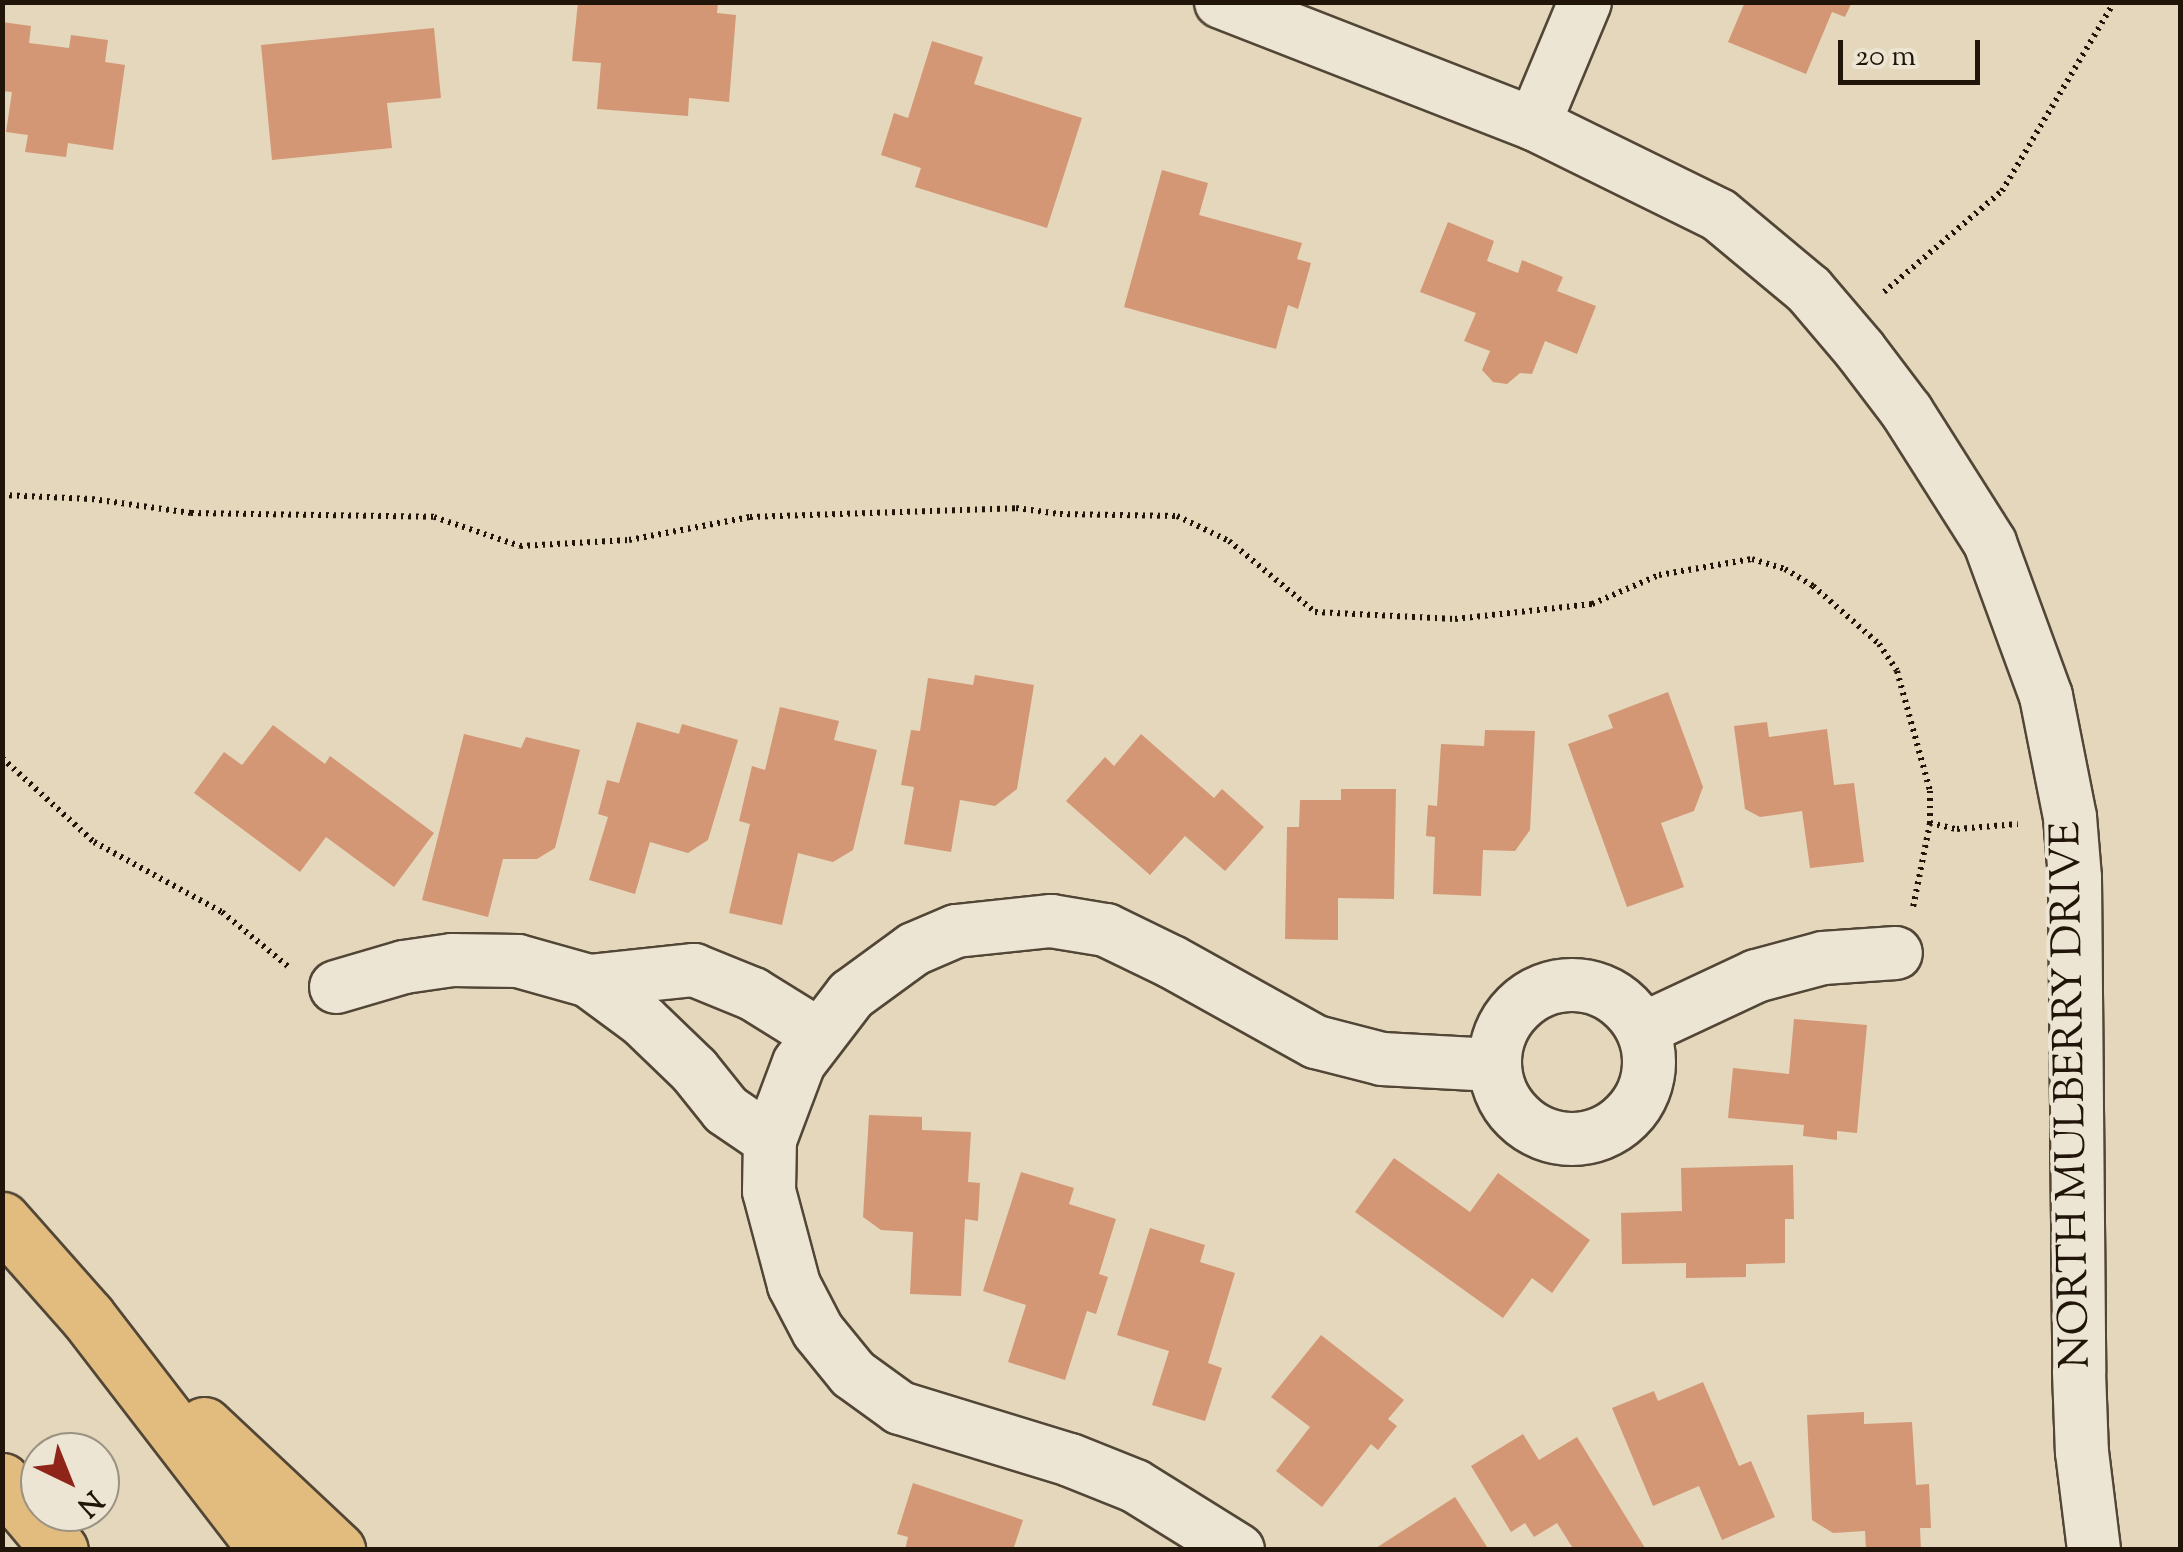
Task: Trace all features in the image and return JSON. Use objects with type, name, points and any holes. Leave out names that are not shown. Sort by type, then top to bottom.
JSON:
[{"type":"highway","points":[[2,1220],[87,1316],[267,1550]]},
{"type":"highway","points":[[87,1316],[337,1550]]},
{"type":"highway","points":[[2,1481],[60,1550]]},
{"type":"street","name":"NORTH MULBERRY DRIVE","points":[[1221,2],[1534,124],[1719,215],[1809,290],[1860,350],[1950,476],[1990,544],[2028,637],[2060,756],[2075,878],[2078,1372],[2082,1452],[2094,1550]]},
{"type":"street","points":[[1534,124],[1585,2]]},
{"type":"street","points":[[1238,1550],[1135,1486],[1070,1460],[900,1408],[853,1374],[818,1331],[794,1285],[769,1191],[770,1140],[799,1063],[851,995],[914,949],[956,931],[1051,922],[1106,930],[1316,1042],[1382,1059],[1494,1065]]},
{"type":"street","points":[[1643,1029],[1756,976],[1823,958],[1896,954]]},
{"type":"street","points":[[336,987],[404,967],[452,960],[518,960],[589,981],[643,1021],[694,1070],[726,1110],[770,1140]]},
{"type":"street","points":[[589,981],[694,970],[754,994],[819,1035]]},
{"type":"street","points":[[1590,985],[1622,1002],[1643,1029],[1650,1063],[1642,1096],[1620,1122],[1590,1137],[1556,1138],[1525,1124],[1503,1098],[1494,1065],[1501,1030],[1522,1002],[1554,986],[1590,985]]},
{"type":"path","points":[[1884,292],[2002,191],[2114,2]]},
{"type":"path","points":[[2,495],[92,499],[191,514],[434,516],[520,546],[629,540],[750,517],[1016,508],[1060,514],[1177,516],[1228,540],[1315,612],[1455,619],[1592,604],[1660,575],[1752,559],[1785,569],[1814,586],[1880,644],[1897,671],[1930,791],[1930,823],[1918,870],[1908,948],[1896,954]]},
{"type":"path","points":[[2,758],[94,842],[222,912],[307,982],[336,987]]},
{"type":"path","points":[[1930,823],[1957,829],[2018,824]]},
{"type":"building","points":[[578,2],[718,2],[717,13],[736,15],[729,102],[689,98],[688,116],[597,109],[601,63],[572,61]]},
{"type":"building","points":[[1745,2],[1852,2],[1845,17],[1832,12],[1806,74],[1728,42]]},
{"type":"building","points":[[2,22],[31,26],[29,43],[69,48],[71,35],[108,40],[105,62],[125,65],[113,150],[68,143],[66,157],[25,152],[28,135],[6,132],[12,92],[2,91]]},
{"type":"building","points":[[434,28],[441,98],[387,103],[392,148],[272,160],[261,45]]},
{"type":"building","points":[[932,41],[983,57],[974,84],[1082,118],[1047,228],[915,187],[921,168],[881,155],[894,113],[908,118]]},
{"type":"building","points":[[1162,170],[1208,183],[1199,215],[1302,243],[1297,259],[1311,263],[1298,309],[1288,305],[1276,349],[1124,307]]},
{"type":"building","points":[[1448,222],[1494,241],[1487,261],[1518,273],[1522,260],[1563,277],[1557,291],[1596,306],[1577,354],[1545,341],[1532,374],[1520,373],[1507,384],[1493,382],[1482,370],[1490,351],[1464,341],[1476,313],[1420,292]]},
{"type":"building","points":[[975,675],[1034,685],[1017,789],[995,806],[960,800],[951,852],[904,844],[914,787],[901,785],[911,730],[920,731],[928,678],[973,685]]},
{"type":"building","points":[[1668,692],[1703,787],[1694,811],[1661,823],[1684,887],[1627,907],[1568,744],[1613,728],[1608,715]]},
{"type":"building","points":[[780,707],[839,721],[834,740],[877,750],[853,850],[833,862],[798,853],[782,925],[729,913],[750,824],[739,821],[752,766],[765,770]]},
{"type":"building","points":[[637,722],[679,734],[682,724],[738,740],[708,840],[688,853],[650,842],[635,894],[589,880],[608,817],[598,814],[607,780],[619,783]]},
{"type":"building","points":[[1767,722],[1769,737],[1827,729],[1834,785],[1854,783],[1864,862],[1810,868],[1802,811],[1760,817],[1745,809],[1734,726]]},
{"type":"building","points":[[273,725],[325,764],[330,756],[434,833],[394,887],[326,837],[300,872],[194,793],[224,752],[242,765]]},
{"type":"building","points":[[1485,730],[1535,731],[1530,830],[1515,851],[1483,850],[1481,896],[1433,894],[1435,837],[1426,836],[1428,805],[1437,806],[1441,744],[1484,746]]},
{"type":"building","points":[[464,734],[521,748],[526,737],[580,750],[555,848],[537,859],[503,859],[488,917],[422,900]]},
{"type":"building","points":[[1141,734],[1214,798],[1222,789],[1264,827],[1225,871],[1185,836],[1150,875],[1066,801],[1105,757],[1114,766]]},
{"type":"building","points":[[1341,789],[1396,789],[1394,899],[1338,898],[1338,940],[1285,939],[1287,827],[1299,827],[1300,800],[1341,800]]},
{"type":"building","points":[[1794,1019],[1867,1025],[1857,1133],[1837,1131],[1837,1140],[1803,1136],[1804,1125],[1728,1118],[1733,1068],[1789,1074]]},
{"type":"building","points":[[869,1115],[922,1117],[922,1130],[971,1132],[968,1182],[980,1183],[978,1221],[965,1219],[961,1296],[910,1294],[913,1232],[881,1230],[863,1217]]},
{"type":"building","points":[[1394,1158],[1470,1212],[1498,1173],[1590,1240],[1552,1293],[1532,1278],[1503,1318],[1355,1212]]},
{"type":"building","points":[[1793,1165],[1794,1219],[1785,1219],[1785,1263],[1746,1264],[1746,1277],[1686,1278],[1686,1263],[1622,1264],[1621,1213],[1682,1211],[1681,1168]]},
{"type":"building","points":[[1021,1172],[1074,1188],[1069,1204],[1116,1219],[1099,1274],[1108,1277],[1096,1314],[1087,1311],[1065,1380],[1008,1362],[1026,1305],[983,1291]]},
{"type":"building","points":[[1150,1228],[1205,1245],[1200,1262],[1235,1273],[1208,1363],[1222,1368],[1205,1421],[1152,1405],[1169,1351],[1117,1335]]},
{"type":"building","points":[[1321,1335],[1404,1400],[1388,1419],[1397,1426],[1378,1450],[1371,1444],[1322,1507],[1276,1471],[1310,1427],[1271,1397]]},
{"type":"building","points":[[1703,1382],[1739,1466],[1751,1461],[1775,1517],[1722,1540],[1699,1486],[1653,1506],[1612,1408],[1654,1391],[1658,1401]]},
{"type":"building","points":[[1864,1412],[1864,1424],[1912,1422],[1916,1485],[1929,1484],[1931,1528],[1920,1528],[1921,1550],[1866,1550],[1865,1531],[1833,1533],[1812,1520],[1807,1415]]},
{"type":"building","points":[[1523,1434],[1539,1460],[1577,1437],[1645,1548],[1574,1550],[1557,1523],[1534,1537],[1525,1523],[1511,1532],[1471,1466]]},
{"type":"building","points":[[913,1483],[1023,1520],[1013,1550],[905,1550],[908,1537],[897,1534]]},
{"type":"building","points":[[1455,1497],[1489,1550],[1373,1550]]}]
